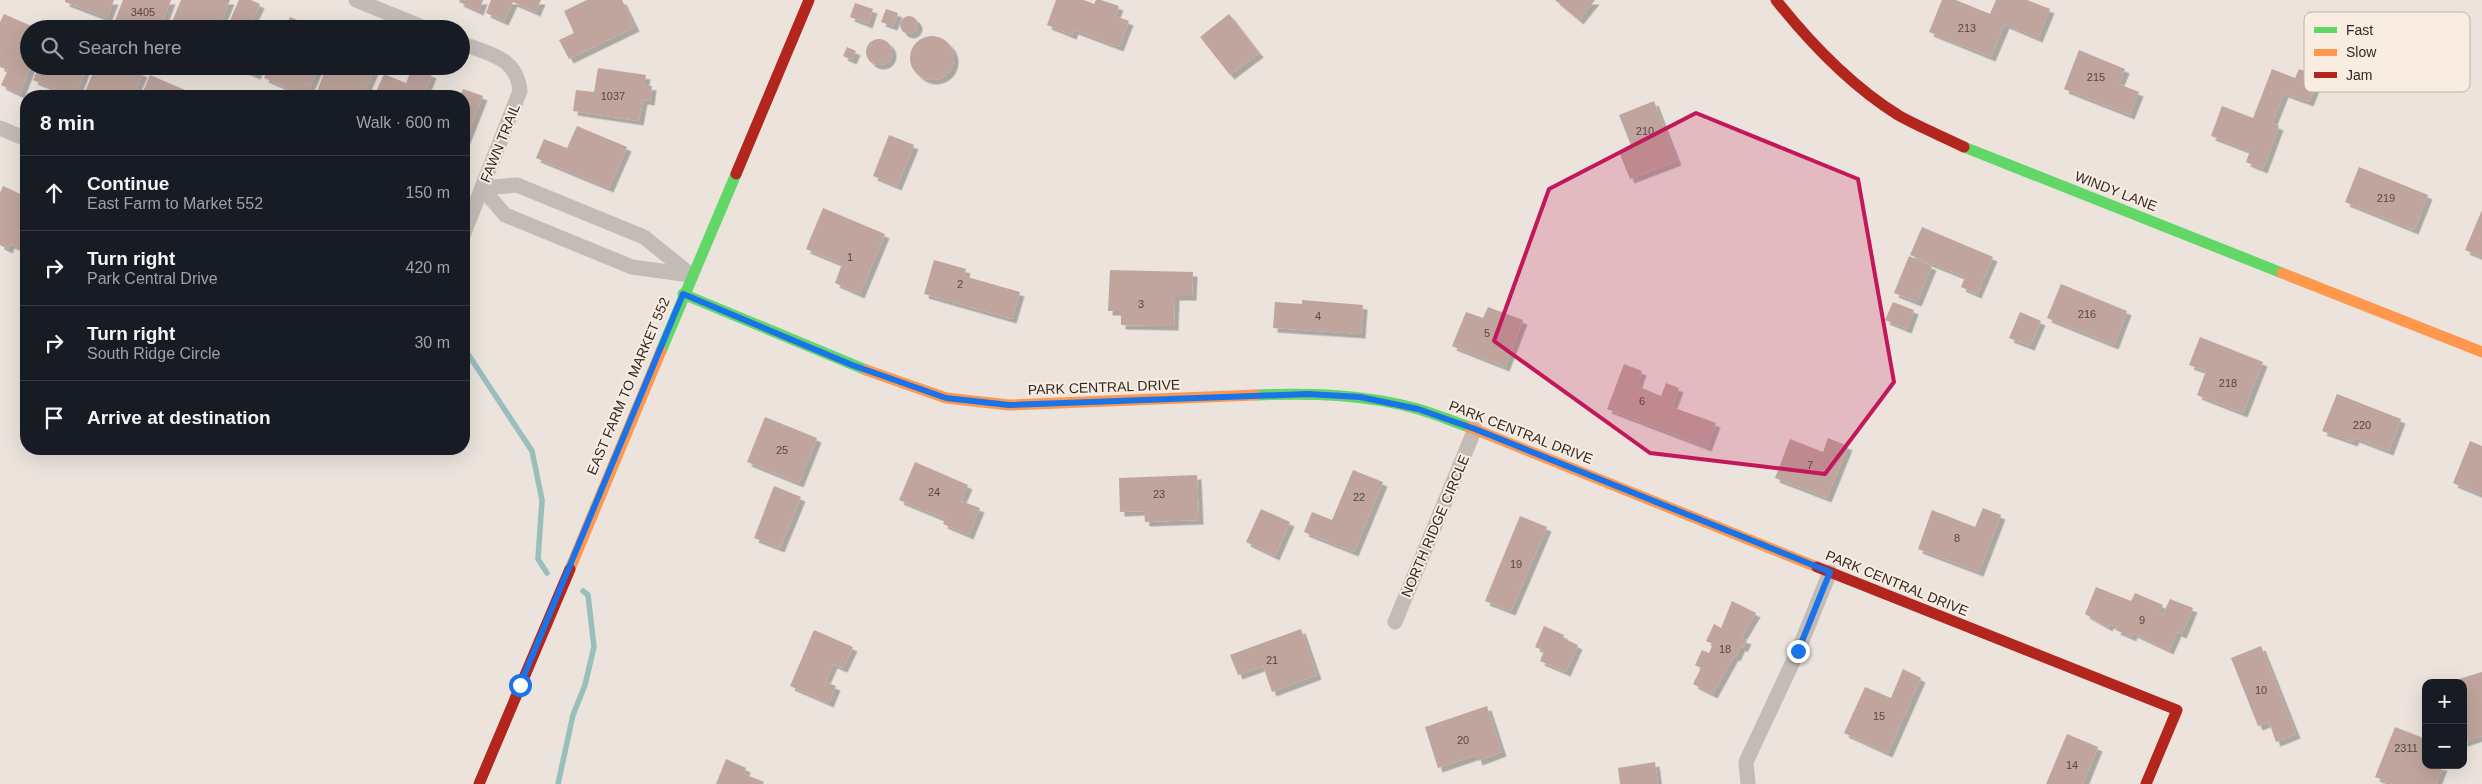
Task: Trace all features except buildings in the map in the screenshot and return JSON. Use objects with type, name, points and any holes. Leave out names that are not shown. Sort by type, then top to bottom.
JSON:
[{"type":"street","points":[[356,0],[405,20]]},
{"type":"street","name":"EAST FARM TO MARKET 552","points":[[479,784],[683,294],[809,0]]},
{"type":"street","name":"WINDY LANE","points":[[1776,0],[1800,30],[1848,79],[1909,119],[1979,154],[2482,352]]},
{"type":"street","name":"FAWN TRAIL","points":[[470,47],[506,61],[514,69],[519,80],[520,91],[470,218]]},
{"type":"street","points":[[0,128],[20,136]]},
{"type":"street","points":[[482,188],[517,185],[644,237],[691,275]]},
{"type":"street","points":[[482,188],[505,215],[632,267],[691,275]]},
{"type":"street","name":"PARK CENTRAL DRIVE","points":[[683,294],[852,365],[946,398],[1009,405],[1325,394],[1360,397],[1418,409],[1475,429],[2177,710],[2146,784]]},
{"type":"street","name":"NORTH RIDGE CIRCLE","points":[[1395,622],[1475,429]]},
{"type":"street","points":[[1748,784],[1746,762],[1798,651],[1830,572]]},
{"type":"highlighted area","points":[[1696,113],[1858,179],[1894,382],[1825,474],[1650,453],[1494,341],[1549,189]]},
{"type":"waterway","points":[[470,357],[532,451],[542,500],[538,559],[547,573]]},
{"type":"waterway","points":[[558,784],[573,715],[585,685],[594,647],[588,595],[583,591]]},
{"type":"traffic: fast","points":[[1964,147],[2282,273]]},
{"type":"traffic: fast","points":[[661,351],[736,174]]},
{"type":"traffic: fast","points":[[683,294],[866,370]]},
{"type":"traffic: fast","points":[[1256,395],[1297,394],[1358,397],[1378,400],[1418,409],[1469,427]]},
{"type":"traffic: slow","points":[[2282,273],[2482,352]]},
{"type":"traffic: slow","points":[[570,569],[661,351]]},
{"type":"traffic: slow","points":[[866,370],[946,398],[1009,405],[1256,395]]},
{"type":"traffic: slow","points":[[1469,427],[1817,567]]},
{"type":"traffic: jam","points":[[736,174],[809,0]]},
{"type":"traffic: jam","points":[[1776,0],[1817,48],[1864,91],[1914,124],[1964,147]]},
{"type":"traffic: jam","points":[[1817,567],[2177,710],[2146,784]]},
{"type":"traffic: jam","points":[[479,784],[570,569]]},
{"type":"route","points":[[520,685],[683,294],[852,365],[946,398],[1009,405],[1308,394],[1360,397],[1418,409],[1475,429],[1830,572],[1798,651]]}]
